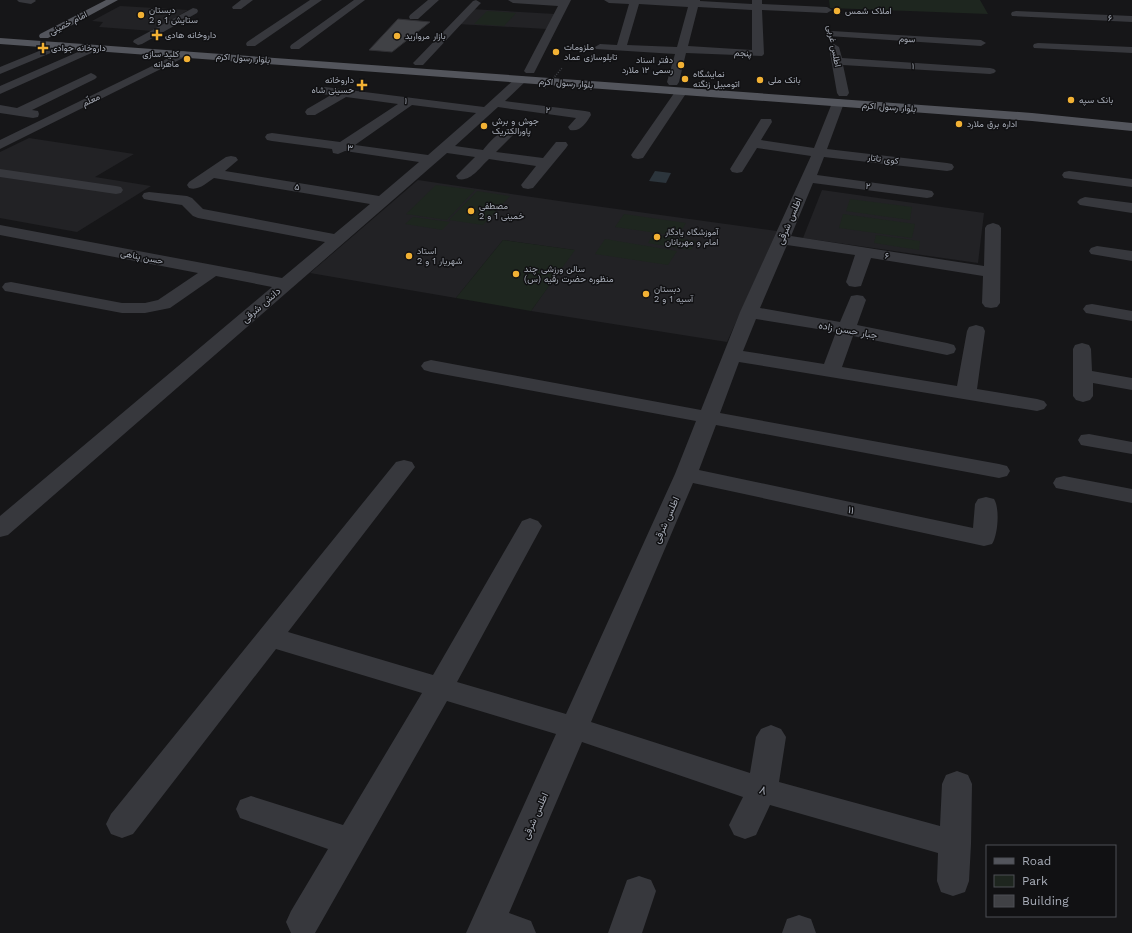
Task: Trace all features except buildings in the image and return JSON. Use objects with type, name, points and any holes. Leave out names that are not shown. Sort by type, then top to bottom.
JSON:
[{"type":"main road","name":"امام خمینی","points":[[44,36],[113,0]]},
{"type":"main road","name":"بلوار رسول اکرم","points":[[2,40],[44,36],[138,42],[419,63],[525,76]]},
{"type":"main road","name":"بلوار رسول اکرم","points":[[2,40],[183,54],[287,53],[330,65],[525,76],[841,98],[1055,115],[1132,127]]},
{"type":"main road","points":[[330,65],[326,63],[326,61],[332,59],[350,58]]},
{"type":"main road","name":"بلوار رسول اکرم","points":[[1055,115],[1088,111]]},
{"type":"street","points":[[237,7],[248,0]]},
{"type":"street","points":[[251,44],[317,0]]},
{"type":"street","points":[[287,53],[360,0]]},
{"type":"street","points":[[414,17],[434,0]]},
{"type":"street","points":[[513,0],[565,2],[525,76]]},
{"type":"street","points":[[609,0],[826,5]]},
{"type":"street","points":[[621,48],[635,1]]},
{"type":"street","points":[[638,154],[677,87],[682,50],[695,2]]},
{"type":"street","points":[[419,63],[476,3]]},
{"type":"street","name":"پنجم","points":[[682,50],[758,54],[758,4]]},
{"type":"street","name":"اطلس غربی","points":[[826,5],[837,61],[841,98]]},
{"type":"street","points":[[1009,5],[1023,26]]},
{"type":"street","points":[[138,42],[193,11]]},
{"type":"street","name":"۶","points":[[1016,14],[1132,19]]},
{"type":"street","points":[[916,29],[922,44]]},
{"type":"street","points":[[976,31],[986,54]]},
{"type":"street","name":"سوم","points":[[832,34],[882,38],[922,44],[981,43]]},
{"type":"street","points":[[1031,36],[1041,50],[1131,54]]},
{"type":"street","points":[[882,38],[887,52]]},
{"type":"street","points":[[0,71],[61,45]]},
{"type":"street","points":[[600,47],[682,50]]},
{"type":"street","points":[[0,90],[94,48]]},
{"type":"street","name":"معلّم","points":[[4,141],[102,95],[183,54]]},
{"type":"street","name":"۱","points":[[837,61],[990,71]]},
{"type":"street","name":"دانش شرقی","points":[[0,529],[491,107],[525,76]]},
{"type":"street","points":[[18,112],[91,77]]},
{"type":"street","points":[[64,89],[102,95]]},
{"type":"street","name":"۱","points":[[325,91],[410,101],[491,107]]},
{"type":"street","points":[[311,112],[344,93]]},
{"type":"street","name":"اطلس شرقی","points":[[486,928],[686,474],[749,312],[782,239],[841,98]]},
{"type":"street","points":[[330,156],[410,101]]},
{"type":"street","name":"۲","points":[[491,107],[541,114],[585,115],[575,127]]},
{"type":"street","points":[[0,109],[56,117]]},
{"type":"street","points":[[737,169],[766,122]]},
{"type":"street","name":"۳","points":[[289,126],[267,140],[436,154],[486,155],[546,163]]},
{"type":"street","points":[[463,176],[506,135]]},
{"type":"street","name":"کوی تاتار","points":[[753,143],[947,167]]},
{"type":"street","points":[[528,185],[561,145]]},
{"type":"street","points":[[194,185],[231,160]]},
{"type":"street","points":[[0,173],[116,190]]},
{"type":"street","name":"۵","points":[[212,173],[381,201]]},
{"type":"street","points":[[258,195],[291,173]]},
{"type":"street","points":[[1069,175],[1132,183]]},
{"type":"street","name":"۲","points":[[808,178],[927,194]]},
{"type":"street","points":[[320,203],[346,183]]},
{"type":"street","points":[[149,196],[187,201],[198,213],[337,239]]},
{"type":"street","points":[[1085,202],[1132,208]]},
{"type":"street","points":[[991,303],[993,228]]},
{"type":"street","name":"حسن پناهی","points":[[0,230],[285,284]]},
{"type":"street","points":[[1098,234],[1096,259],[1132,256]]},
{"type":"street","name":"۶","points":[[782,239],[992,272]]},
{"type":"street","points":[[831,370],[848,329],[864,253]]},
{"type":"street","points":[[11,287],[122,308],[145,308],[164,304],[213,270]]},
{"type":"street","points":[[1092,310],[1132,316]]},
{"type":"street","name":"جبار حسن زاده","points":[[749,312],[848,329],[947,349]]},
{"type":"street","points":[[966,393],[976,331]]},
{"type":"street","points":[[1082,350],[1083,396]]},
{"type":"street","points":[[732,355],[831,370],[1037,405]]},
{"type":"street","points":[[431,366],[999,471]]},
{"type":"street","points":[[1083,375],[1132,384]]},
{"type":"street","points":[[1089,440],[1132,448]]},
{"type":"street","points":[[122,824],[404,467]]},
{"type":"street","name":"۱۱","points":[[686,474],[984,538],[986,504]]},
{"type":"street","points":[[1064,483],[1132,496]]},
{"type":"street","points":[[304,922],[440,688],[530,526]]},
{"type":"street","name":"۸","points":[[270,637],[574,728],[762,790],[955,844]]},
{"type":"street","points":[[745,824],[762,790],[771,737]]},
{"type":"street","points":[[953,881],[957,784]]},
{"type":"street","points":[[251,809],[350,842]]},
{"type":"street","points":[[625,933],[640,891]]},
{"type":"street","points":[[486,928],[519,933]]},
{"type":"path","points":[[545,88],[562,68]]},
{"type":"shaded area","name":"دبستان ستایش 1 و 2","points":[[120,6],[188,10],[153,31],[99,27],[103,22],[92,21]]},
{"type":"shaded area","points":[[470,9],[555,14],[547,29],[457,24]]},
{"type":"shaded area","points":[[29,138],[134,154],[95,177],[151,186],[77,232],[0,218],[0,152]]},
{"type":"shaded area","points":[[655,171],[671,173],[666,183],[649,181]]},
{"type":"shaded area","points":[[418,180],[777,231],[727,342],[531,311],[574,250],[503,240],[456,298],[310,273]]},
{"type":"shaded area","points":[[822,190],[984,213],[978,263],[803,238]]},
{"type":"green space","points":[[829,0],[980,0],[988,14],[830,8]]},
{"type":"green space","points":[[487,11],[516,13],[504,26],[474,24]]},
{"type":"green space","points":[[436,185],[475,190],[447,220],[406,214]]},
{"type":"green space","points":[[477,191],[510,196],[483,225],[449,220]]},
{"type":"green space","points":[[850,199],[912,207],[910,220],[846,211]]},
{"type":"green space","points":[[624,214],[686,223],[678,236],[615,227]]},
{"type":"green space","points":[[843,214],[915,224],[912,238],[839,228]]},
{"type":"green space","points":[[413,217],[450,222],[442,230],[405,224]]},
{"type":"green space","points":[[653,234],[696,241],[691,250],[648,243]]},
{"type":"green space","points":[[876,235],[920,241],[919,250],[874,243]]},
{"type":"green space","points":[[605,239],[677,251],[668,265],[595,254]]},
{"type":"green space","name":"سالن ورزشی چند منظوره حضرت رقیه (س)","points":[[503,240],[575,250],[531,311],[456,298]]},
{"type":"place","name":"املاک شمس","points":[[837,11]]},
{"type":"place","name":"دبستان ستایش 1 و 2","points":[[141,15]]},
{"type":"place","name":"داروخانه هادی","points":[[157,35]]},
{"type":"place","name":"بازار مروارید","points":[[397,36]]},
{"type":"place","name":"داروخانه جوادی","points":[[43,48]]},
{"type":"place","name":"ملزومات تابلوسازی عماد","points":[[556,52]]},
{"type":"place","name":"کلید سازی ماهرانه","points":[[187,59]]},
{"type":"place","name":"دفتر اسناد رسمی ۱۲ ملارد","points":[[681,65]]},
{"type":"place","name":"نمایشگاه اتومبیل زنگنه","points":[[685,79]]},
{"type":"place","name":"بانک ملی","points":[[760,80]]},
{"type":"place","name":"داروخانه حسینی شاه","points":[[362,85]]},
{"type":"place","name":"بانک سپه","points":[[1071,100]]},
{"type":"place","name":"اداره برق ملارد","points":[[959,124]]},
{"type":"place","name":"جوش و برش پاورالکتریک","points":[[484,126]]},
{"type":"place","name":"مصطفی خمینی 1 و 2","points":[[471,211]]},
{"type":"place","name":"آموزشگاه یادگار امام و مهربانان","points":[[657,237]]},
{"type":"place","name":"استاد شهریار 1 و 2","points":[[409,256]]},
{"type":"place","name":"سالن ورزشی چند منظوره حضرت رقیه (س)","points":[[516,274]]},
{"type":"place","name":"دبستان آسیه 1 و 2","points":[[646,294]]}]
